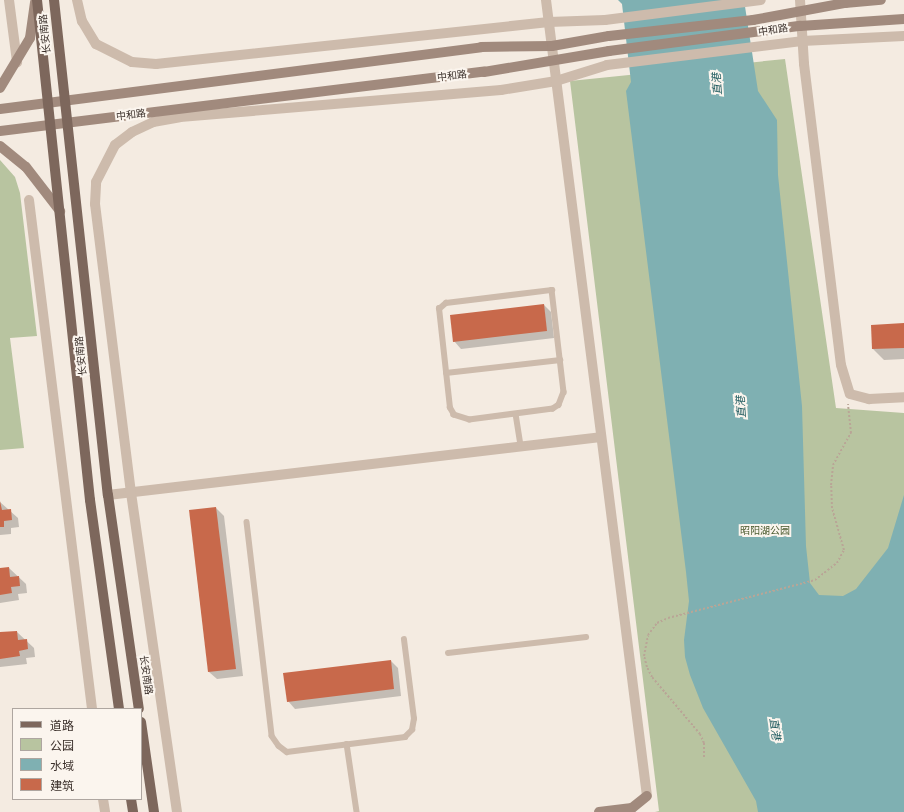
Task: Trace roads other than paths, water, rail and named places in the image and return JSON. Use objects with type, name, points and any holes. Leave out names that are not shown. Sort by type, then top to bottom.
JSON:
[{"type":"main road","points":[[0,88],[17,62],[30,38],[36,0]]},
{"type":"main road","name":"长安南路","points":[[36,0],[49,104],[90,500],[119,708]]},
{"type":"main road","name":"长安南路","points":[[54,0],[108,495],[139,708]]},
{"type":"main road","name":"中和路","points":[[0,109],[65,102],[481,47],[552,46],[609,36],[753,20],[880,0]]},
{"type":"main road","name":"中和路","points":[[0,132],[484,72],[609,50],[755,33],[800,26],[904,19]]},
{"type":"main road","points":[[0,146],[26,167],[60,211]]},
{"type":"main road","points":[[142,729],[154,812]]},
{"type":"main road","points":[[599,812],[632,808],[648,796]]},
{"type":"main road","points":[[131,800],[133,812]]},
{"type":"street","points":[[9,0],[17,62]]},
{"type":"street","points":[[77,0],[82,21],[96,44],[132,62],[156,64],[549,22],[605,20],[756,1]]},
{"type":"street","points":[[546,0],[648,796]]},
{"type":"street","points":[[800,0],[800,26],[840,365],[850,394],[869,399],[904,397]]},
{"type":"street","points":[[178,812],[131,492],[95,204],[96,182],[115,146],[132,132],[153,122],[180,117],[501,90],[556,81],[607,65],[802,41],[904,36]]},
{"type":"street","points":[[29,200],[92,708]]},
{"type":"street","points":[[108,495],[601,437]]},
{"type":"street","points":[[103,800],[105,812]]},
{"type":"lane","points":[[552,290],[560,360],[564,392],[559,405],[553,409],[470,420],[454,415],[450,408],[439,309],[446,303],[552,290]]},
{"type":"lane","points":[[446,373],[560,360]]},
{"type":"lane","points":[[516,414],[521,446]]},
{"type":"lane","points":[[247,522],[272,736],[279,746],[288,752],[406,737],[412,730],[414,719],[404,640]]},
{"type":"lane","points":[[448,652],[586,636]]},
{"type":"lane","points":[[347,744],[357,812]]},
{"type":"water","name":"昭阳湖公园","points":[[618,0],[744,0],[758,91],[777,120],[778,175],[802,406],[806,546],[810,583],[819,595],[843,596],[856,589],[888,548],[904,495],[904,812],[758,812],[756,801],[703,708],[690,675],[685,657],[684,640],[689,601],[686,572],[626,91],[631,82],[622,4]]},
{"type":"water label","name":"直港","points":[[717,84]]},
{"type":"water label","name":"直港","points":[[741,407]]},
{"type":"water label","name":"直港","points":[[775,729]]}]
